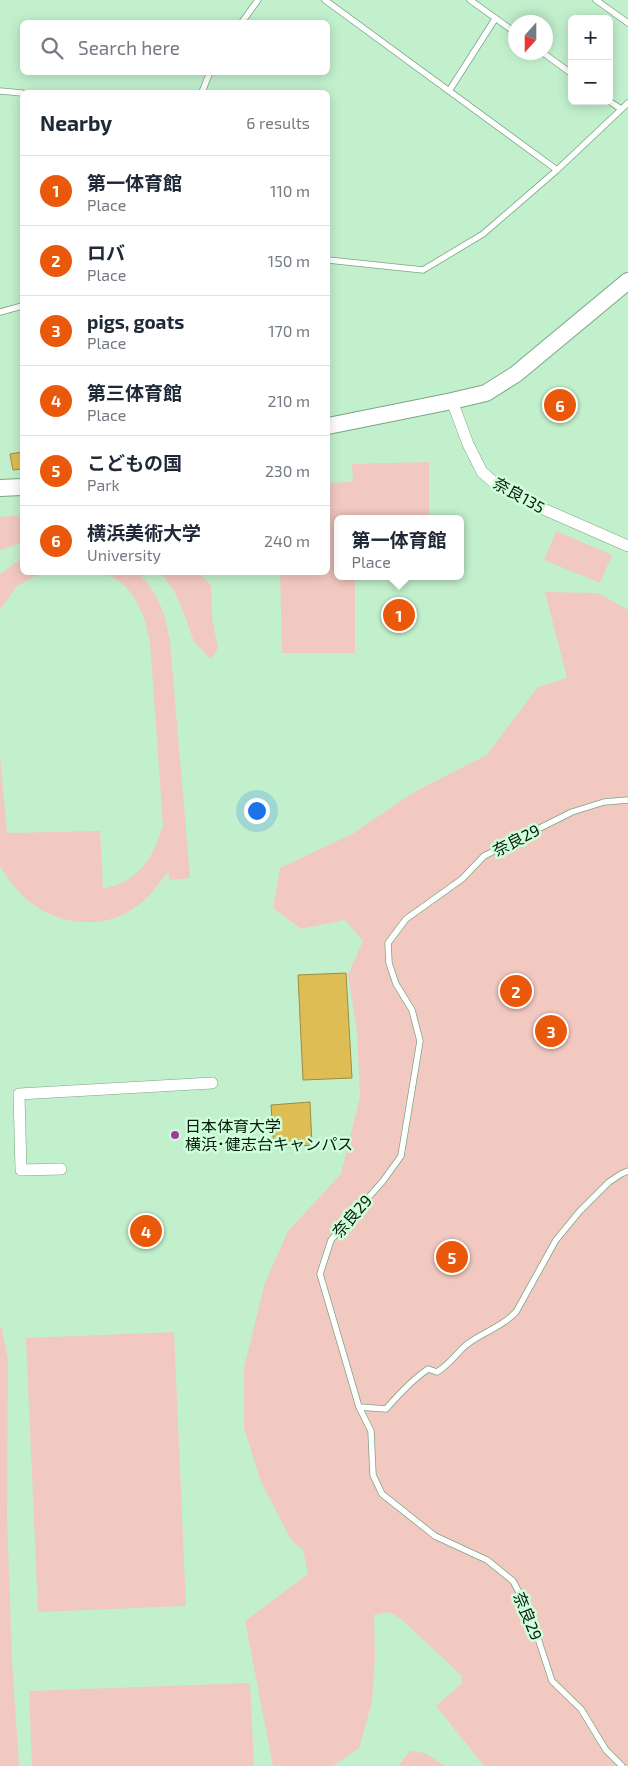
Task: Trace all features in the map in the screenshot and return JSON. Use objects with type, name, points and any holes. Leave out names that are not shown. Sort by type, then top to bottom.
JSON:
[{"type":"street","points":[[330,426],[486,393],[507,380],[628,281]]},
{"type":"street","name":"奈良135","points":[[452,401],[468,444],[482,472],[497,485],[532,504],[628,546]]},
{"type":"street","points":[[0,488],[20,487]]},
{"type":"street","points":[[61,1169],[21,1170],[19,1094],[212,1082]]},
{"type":"lane","points":[[243,20],[258,0]]},
{"type":"lane","points":[[325,0],[557,170]]},
{"type":"lane","points":[[470,0],[508,27]]},
{"type":"lane","points":[[596,0],[628,23]]},
{"type":"lane","points":[[448,91],[495,18]]},
{"type":"lane","points":[[553,60],[568,71]]},
{"type":"lane","points":[[203,90],[209,75]]},
{"type":"lane","points":[[0,91],[20,92]]},
{"type":"lane","points":[[330,260],[423,270],[482,234],[557,170],[628,103]]},
{"type":"lane","points":[[613,104],[621,109]]},
{"type":"lane","points":[[0,312],[20,307]]},
{"type":"lane","name":"奈良29","points":[[622,1766],[606,1750],[581,1709],[552,1680],[529,1611],[513,1581],[487,1560],[435,1536],[382,1494],[373,1475],[371,1431],[359,1407],[320,1274],[331,1240],[383,1181],[401,1156],[420,1041],[412,1010],[396,984],[389,963],[388,943],[406,918],[462,879],[484,856],[572,812],[604,802],[628,800]]},
{"type":"lane","points":[[359,1407],[386,1409],[421,1374],[428,1369],[437,1372],[446,1366],[465,1346],[482,1334],[507,1322],[516,1312],[556,1240],[579,1212],[609,1182],[628,1171]]},
{"type":"shaded area","points":[[20,452],[20,469],[13,470],[10,454]]},
{"type":"shaded area","points":[[429,462],[429,515],[334,515],[334,580],[355,580],[355,653],[282,653],[280,575],[330,575],[330,483],[353,482],[352,464]]},
{"type":"shaded area","points":[[20,515],[20,544],[0,550],[0,517]]},
{"type":"shaded area","points":[[556,531],[612,555],[600,583],[544,560]]},
{"type":"shaded area","points":[[20,559],[20,575],[37,575],[16,587],[0,610],[0,574]]},
{"type":"shaded area","points":[[108,575],[141,575],[152,589],[166,621],[170,641],[190,878],[170,880],[168,872],[146,899],[125,914],[98,922],[83,922],[55,916],[42,910],[30,902],[14,886],[0,867],[0,756],[7,833],[100,831],[103,889],[126,880],[143,867],[154,848],[163,825],[150,642],[145,621],[136,601],[130,592]]},
{"type":"shaded area","points":[[162,575],[201,575],[211,585],[212,618],[218,648],[211,659],[194,642],[175,593]]},
{"type":"shaded area","points":[[545,592],[598,593],[628,610],[628,1766],[484,1766],[436,1706],[462,1683],[462,1676],[401,1619],[389,1612],[374,1615],[375,1657],[372,1702],[359,1748],[333,1766],[273,1766],[245,1621],[308,1574],[303,1550],[291,1540],[261,1482],[244,1428],[244,1368],[265,1283],[288,1231],[341,1174],[360,1096],[357,1032],[348,975],[363,941],[345,920],[301,929],[273,908],[280,868],[352,834],[414,792],[487,755],[538,687],[567,678]]},
{"type":"shaded area","points":[[346,973],[352,1078],[303,1080],[298,975]]},
{"type":"shaded area","points":[[310,1102],[312,1145],[274,1148],[271,1105]]},
{"type":"shaded area","points":[[0,1328],[2,1328],[8,1360],[7,1516],[12,1660],[19,1766],[0,1766]]},
{"type":"shaded area","points":[[174,1332],[186,1606],[38,1612],[26,1338]]},
{"type":"shaded area","points":[[250,1683],[254,1766],[32,1766],[29,1691]]},
{"type":"shaded area","points":[[410,1751],[425,1753],[445,1766],[398,1766]]},
{"type":"place","name":"横浜美術大学","points":[[560,405]]},
{"type":"place","name":"第一体育館","points":[[399,615]]},
{"type":"place","name":"ロバ","points":[[516,991]]},
{"type":"place","name":"pigs, goats","points":[[551,1031]]},
{"type":"place","name":"日本体育大学 横浜･健志台キャンパス","points":[[175,1135]]},
{"type":"place","name":"第三体育館","points":[[146,1231]]},
{"type":"place","name":"こどもの国","points":[[452,1257]]}]
